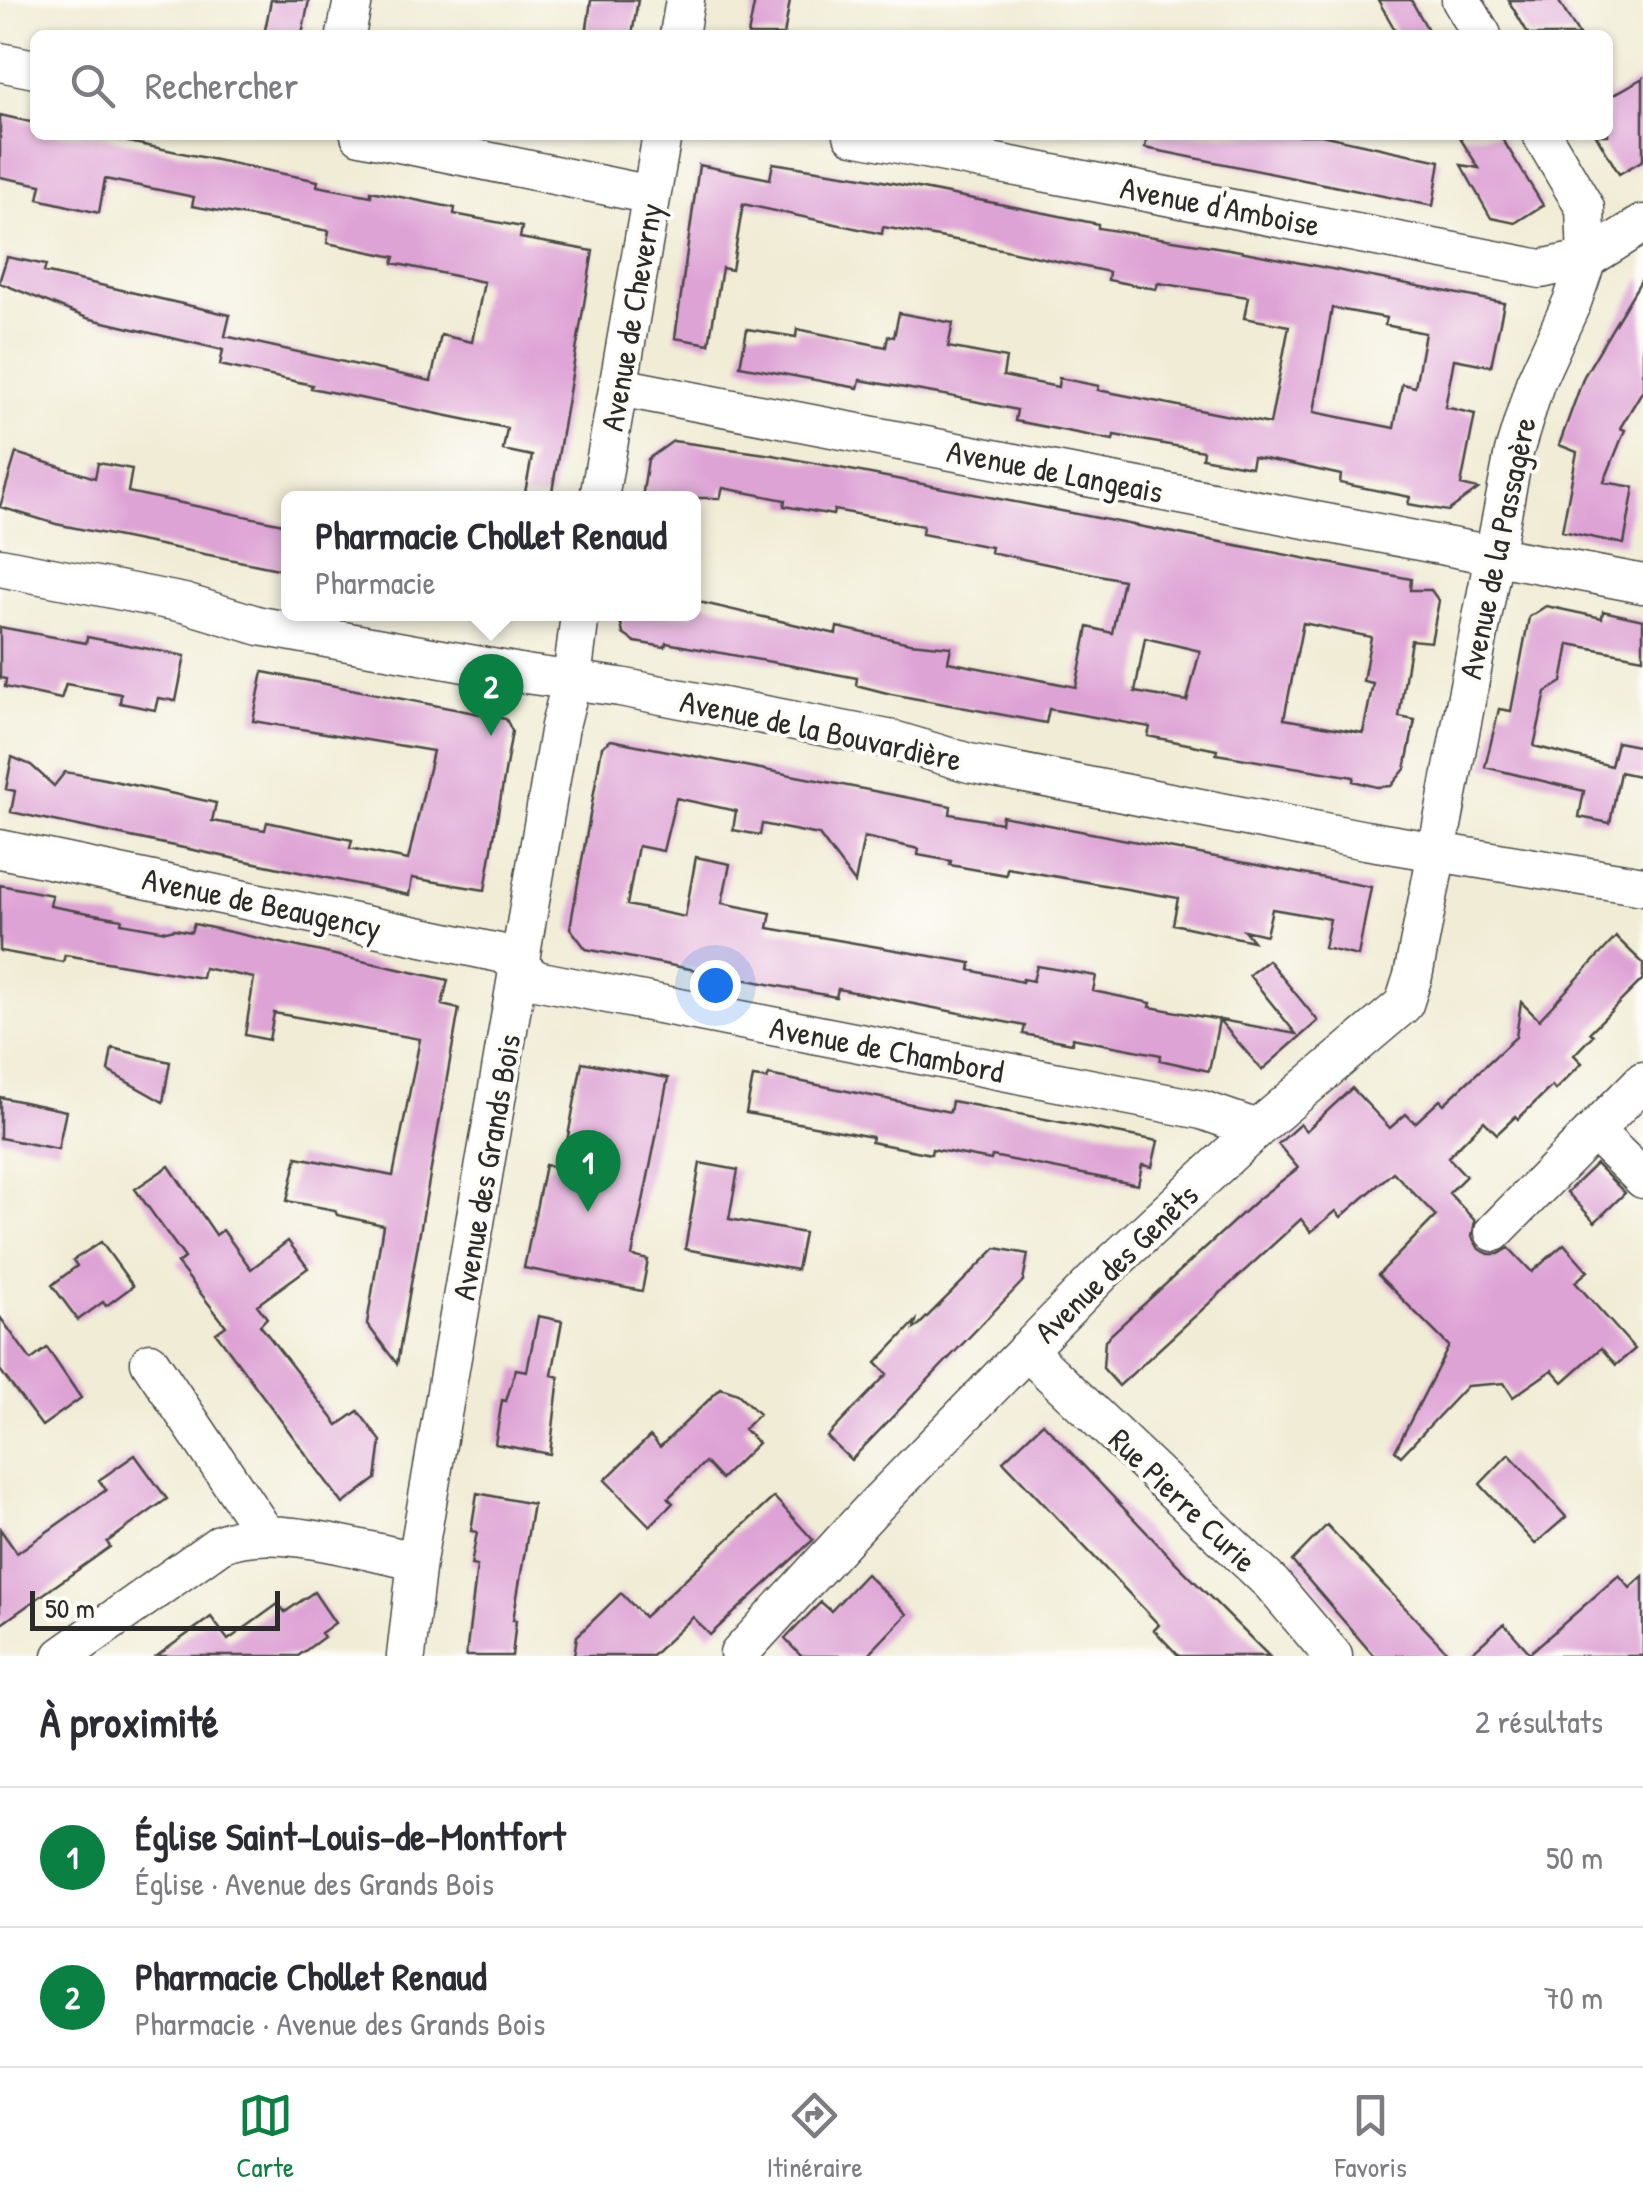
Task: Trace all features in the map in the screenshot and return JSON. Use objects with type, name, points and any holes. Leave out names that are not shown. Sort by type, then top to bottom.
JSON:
[{"type":"street","points":[[347,30],[353,0]]},
{"type":"street","points":[[680,30],[684,0]]},
{"type":"street","points":[[1460,0],[1479,30]]},
{"type":"street","points":[[0,62],[30,68]]},
{"type":"street","points":[[385,140],[651,194]]},
{"type":"street","name":"Avenue de Cheverny","points":[[601,491],[661,140]]},
{"type":"street","name":"Avenue d'Amboise","points":[[879,140],[1541,269],[1587,259]]},
{"type":"street","points":[[1545,140],[1586,208],[1587,259]]},
{"type":"street","points":[[1587,259],[1643,224]]},
{"type":"street","name":"Avenue de la Passagère","points":[[1437,852],[1492,555],[1526,406],[1587,259]]},
{"type":"street","name":"Avenue de Langeais","points":[[619,387],[1643,584]]},
{"type":"street","name":"Avenue de la Bouvardière","points":[[0,567],[184,603],[260,626],[572,679],[892,740],[969,763],[1437,852],[1643,886]]},
{"type":"street","points":[[572,679],[579,621]]},
{"type":"street","name":"Avenue des Grands Bois","points":[[406,1656],[417,1561],[560,726],[572,679]]},
{"type":"street","name":"Avenue de Beaugency","points":[[0,849],[504,954],[520,967]]},
{"type":"street","name":"Avenue des Genêts","points":[[739,1654],[871,1510],[1104,1270],[1257,1130],[1404,1004],[1437,852]]},
{"type":"street","name":"Avenue de Chambord","points":[[520,967],[536,980],[1202,1110],[1257,1130]]},
{"type":"street","points":[[1494,1232],[1643,1081]]},
{"type":"street","points":[[1594,1131],[1643,1180]]},
{"type":"street","name":"Rue Pierre Curie","points":[[1026,1350],[1272,1584],[1333,1656]]},
{"type":"street","points":[[150,1362],[265,1533]]},
{"type":"street","points":[[62,1656],[220,1544],[239,1536],[265,1533],[417,1561]]},
{"type":"building","points":[[271,0],[309,0],[303,30],[265,30]]},
{"type":"building","points":[[591,0],[638,0],[633,30],[587,30]]},
{"type":"building","points":[[755,0],[790,0],[785,30],[749,30]]},
{"type":"building","points":[[1378,0],[1411,0],[1428,30],[1395,30]]},
{"type":"building","points":[[1508,0],[1558,0],[1576,30],[1526,30]]},
{"type":"building","points":[[1643,78],[1643,160],[1619,174],[1599,140],[1613,140],[1613,95]]},
{"type":"building","points":[[0,115],[30,122],[30,140],[119,140],[318,181],[317,186],[371,196],[371,191],[455,208],[454,214],[522,227],[520,238],[593,251],[552,491],[525,491],[532,456],[503,450],[507,428],[220,365],[223,350],[87,318],[0,283],[0,279],[7,257],[46,265],[44,272],[230,315],[225,336],[431,381],[441,335],[472,342],[484,282],[393,263],[395,257],[327,243],[329,231],[192,206],[194,197],[105,179],[99,213],[38,199],[41,185],[0,177]]},
{"type":"building","points":[[1146,140],[1344,140],[1440,161],[1433,206],[1145,148]]},
{"type":"building","points":[[1461,140],[1503,140],[1543,205],[1515,223],[1491,218],[1461,165],[1479,168]]},
{"type":"building","points":[[773,163],[862,177],[1098,224],[1098,228],[1235,250],[1504,303],[1491,366],[1454,359],[1445,407],[1475,414],[1461,485],[1478,489],[1448,511],[1408,504],[1410,497],[1340,483],[1341,475],[1291,464],[1253,457],[1251,467],[1202,458],[1203,451],[1114,435],[1113,440],[1015,421],[1017,410],[950,396],[860,380],[858,388],[740,366],[747,329],[796,337],[797,329],[886,347],[888,336],[894,337],[899,313],[953,323],[948,347],[1006,358],[1003,376],[1058,387],[1059,378],[1099,386],[1098,390],[1270,424],[1289,326],[1244,318],[1248,297],[1158,283],[1156,289],[1108,280],[1109,272],[972,243],[883,227],[882,234],[743,204],[732,270],[722,268],[709,344],[675,338],[699,165],[770,179]],"holes":[[[1332,308],[1387,318],[1385,325],[1425,333],[1415,387],[1402,384],[1394,428],[1314,412]]]},
{"type":"building","points":[[1643,277],[1643,390],[1620,428],[1625,430],[1604,482],[1634,487],[1624,544],[1562,531],[1577,452],[1559,445],[1584,376]]},
{"type":"building","points":[[673,441],[773,455],[1411,579],[1410,590],[1431,590],[1439,601],[1431,642],[1411,640],[1399,717],[1415,720],[1405,769],[1391,786],[1377,787],[1353,781],[1354,777],[1216,754],[1217,750],[1148,736],[1150,727],[1049,709],[1046,723],[891,694],[856,685],[857,678],[666,643],[665,647],[635,642],[623,634],[620,621],[701,621],[701,602],[836,634],[837,627],[910,643],[951,647],[948,662],[1076,687],[1088,627],[1112,633],[1123,580],[922,534],[923,526],[834,510],[833,515],[784,506],[785,500],[723,488],[720,498],[701,498],[701,491],[643,491],[648,459]],"holes":[[[1303,623],[1371,637],[1363,681],[1373,683],[1363,733],[1284,719]],[[1145,638],[1200,651],[1187,701],[1135,692]]]},
{"type":"building","points":[[16,453],[95,478],[98,463],[132,469],[128,492],[281,524],[281,570],[56,524],[0,507]]},
{"type":"building","points":[[1546,606],[1602,618],[1603,611],[1643,620],[1643,658],[1569,644],[1562,682],[1546,692],[1534,746],[1611,766],[1617,742],[1643,747],[1643,777],[1620,772],[1610,823],[1579,817],[1584,791],[1485,767],[1499,709],[1511,711],[1529,617]]},
{"type":"building","points":[[0,627],[86,643],[87,637],[185,656],[176,701],[158,698],[155,710],[120,703],[121,694],[66,684],[61,699],[5,687],[6,679],[0,678]]},
{"type":"building","points":[[263,672],[506,719],[512,731],[485,890],[412,878],[409,895],[11,812],[15,791],[6,789],[12,757],[31,765],[54,786],[65,772],[100,778],[216,803],[212,821],[265,830],[267,822],[352,840],[350,848],[408,860],[433,751],[253,721]]},
{"type":"building","points":[[611,740],[951,806],[950,814],[1001,823],[1002,816],[1371,887],[1358,956],[1324,948],[1330,919],[1272,909],[1266,935],[1244,930],[1253,941],[1173,924],[1178,898],[1007,868],[1006,875],[950,865],[951,861],[918,855],[919,849],[864,837],[855,883],[819,835],[762,824],[760,835],[733,830],[736,811],[676,798],[663,851],[638,846],[627,905],[685,917],[696,857],[730,864],[722,903],[771,913],[768,928],[971,963],[970,970],[1022,982],[1033,981],[1037,966],[1096,976],[1093,991],[1151,1003],[1150,1007],[1296,1034],[1249,975],[1268,960],[1318,1021],[1262,1070],[1219,1020],[1209,1071],[1160,1060],[1161,1055],[1072,1038],[1072,1043],[1023,1034],[1025,1026],[838,989],[836,997],[586,949],[570,928],[602,747]]},
{"type":"building","points":[[0,885],[52,895],[50,906],[122,919],[121,923],[191,932],[194,924],[448,980],[442,1005],[459,1009],[397,1364],[367,1324],[383,1225],[287,1201],[297,1157],[393,1176],[420,1039],[274,1013],[269,1040],[245,1035],[254,978],[204,968],[202,978],[65,955],[63,962],[0,951]]},
{"type":"building","points":[[1616,937],[1643,963],[1643,979],[1590,1032],[1593,1035],[1574,1055],[1582,1063],[1555,1090],[1552,1086],[1497,1134],[1484,1121],[1448,1157],[1466,1176],[1449,1193],[1475,1221],[1472,1237],[1479,1249],[1499,1254],[1509,1248],[1532,1272],[1564,1244],[1588,1271],[1575,1282],[1635,1349],[1616,1365],[1601,1348],[1563,1382],[1552,1370],[1513,1397],[1504,1383],[1467,1386],[1401,1456],[1395,1451],[1449,1346],[1378,1275],[1436,1216],[1393,1172],[1341,1217],[1336,1211],[1311,1232],[1301,1219],[1119,1386],[1103,1368],[1105,1340],[1257,1200],[1298,1168],[1278,1144],[1300,1124],[1306,1131],[1352,1088],[1390,1128],[1406,1114],[1415,1123],[1440,1100],[1444,1104],[1516,1037],[1521,1002],[1539,1020]]},
{"type":"building","points":[[112,1048],[170,1062],[163,1102],[108,1071]]},
{"type":"building","points":[[582,1062],[668,1078],[632,1256],[648,1260],[642,1291],[524,1268],[545,1165],[562,1168]]},
{"type":"building","points":[[769,1075],[950,1112],[952,1101],[1158,1141],[1152,1167],[1142,1165],[1138,1185],[992,1156],[991,1160],[932,1149],[931,1154],[871,1142],[872,1137],[746,1113],[753,1077],[767,1079]]},
{"type":"building","points":[[0,1097],[66,1111],[58,1149],[0,1138]]},
{"type":"building","points":[[700,1163],[738,1170],[729,1219],[804,1233],[797,1270],[685,1249]]},
{"type":"building","points":[[1596,1164],[1625,1193],[1595,1222],[1567,1192]]},
{"type":"building","points":[[169,1166],[216,1235],[223,1230],[251,1269],[288,1241],[308,1268],[257,1305],[267,1318],[260,1325],[338,1425],[358,1411],[381,1441],[376,1479],[343,1504],[216,1333],[226,1326],[177,1263],[185,1258],[135,1189]]},
{"type":"building","points":[[101,1242],[133,1286],[78,1320],[52,1285],[77,1266],[73,1260]]},
{"type":"building","points":[[996,1248],[1028,1254],[1023,1281],[851,1460],[827,1437],[887,1374],[876,1363]]},
{"type":"building","points":[[538,1316],[562,1321],[552,1375],[559,1377],[550,1454],[495,1444],[502,1400],[506,1401],[516,1369],[527,1371]]},
{"type":"building","points":[[0,1317],[31,1360],[47,1348],[81,1398],[42,1426],[0,1370]]},
{"type":"building","points":[[721,1388],[738,1394],[759,1414],[744,1429],[758,1443],[721,1479],[705,1462],[668,1498],[673,1503],[650,1526],[605,1480],[650,1436],[660,1447]]},
{"type":"building","points":[[1043,1423],[1269,1656],[1179,1656],[1154,1630],[1159,1625],[1003,1461]]},
{"type":"building","points":[[1509,1454],[1566,1517],[1535,1544],[1480,1484]]},
{"type":"building","points":[[135,1455],[167,1499],[107,1542],[110,1547],[0,1625],[0,1529],[17,1553],[106,1490],[99,1480]]},
{"type":"building","points":[[477,1493],[533,1504],[513,1620],[512,1656],[466,1656],[477,1566],[471,1565],[477,1532],[471,1531]]},
{"type":"building","points":[[774,1497],[813,1540],[710,1635],[693,1617],[652,1656],[574,1656],[577,1636],[621,1593],[644,1617]]},
{"type":"building","points":[[1327,1525],[1451,1656],[1374,1656],[1292,1561]]},
{"type":"building","points":[[866,1574],[907,1614],[867,1656],[801,1656],[785,1639],[821,1602],[831,1611]]},
{"type":"building","points":[[1619,1575],[1630,1588],[1643,1576],[1643,1656],[1468,1656],[1504,1624],[1530,1653]]},
{"type":"building","points":[[314,1592],[335,1623],[321,1633],[324,1637],[298,1656],[157,1656],[211,1617],[228,1640],[278,1604],[285,1612]]},
{"type":"place","name":"Pharmacie Chollet Renaud","points":[[491,736]]},
{"type":"place","name":"Église Saint-Louis-de-Montfort","points":[[588,1212]]}]
